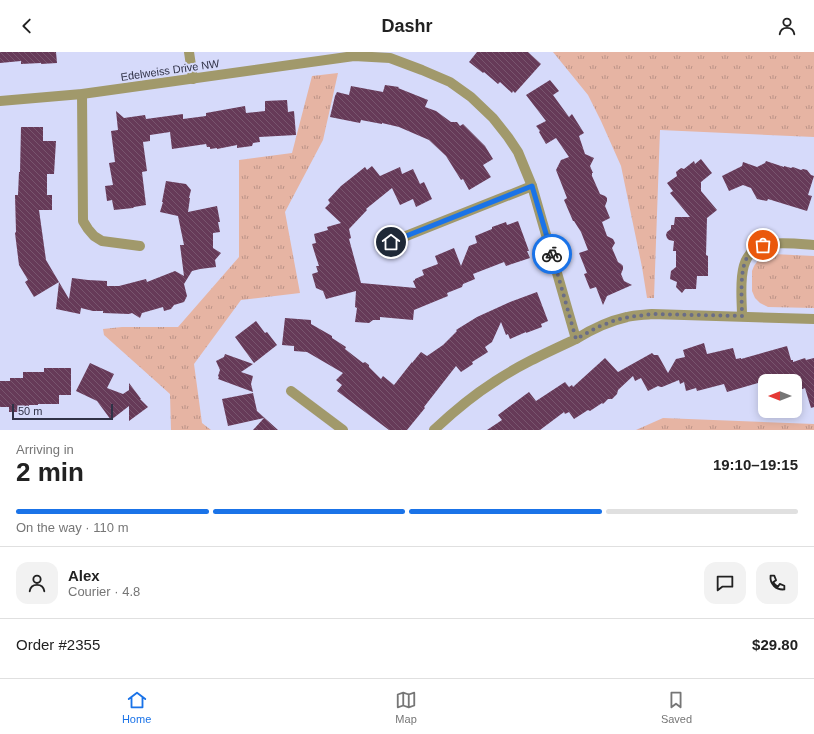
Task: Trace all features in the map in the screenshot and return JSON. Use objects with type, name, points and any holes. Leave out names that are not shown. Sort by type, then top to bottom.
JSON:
[{"type":"street","points":[[189,52],[193,79]]},
{"type":"street","name":"Edelweiss Drive NW","points":[[0,101],[82,94],[354,56],[390,58],[422,70],[450,82],[471,97],[493,118],[518,152],[532,186],[576,339]]},
{"type":"street","points":[[82,94],[83,221],[94,236],[102,241],[140,246]]},
{"type":"street","points":[[391,242],[532,186]]},
{"type":"street","points":[[742,316],[742,276],[747,258],[755,250],[763,245],[771,244],[814,245]]},
{"type":"street","points":[[434,430],[452,413],[494,382],[520,366],[598,327],[616,320],[652,314],[814,319]]},
{"type":"street","points":[[291,390],[343,430]]},
{"type":"green space","points":[[553,52],[814,52],[814,137],[660,130],[654,298],[647,298],[621,166],[588,95]]},
{"type":"green space","points":[[338,73],[323,140],[285,212],[300,293],[241,300],[194,364],[202,423],[211,430],[171,430],[170,394],[104,335],[103,329],[122,327],[178,327],[239,257],[239,160],[292,153],[312,76]]},
{"type":"green space","points":[[773,254],[814,256],[814,308],[768,307],[760,303],[755,298],[752,291],[752,271],[754,266],[759,259]]},
{"type":"green space","points":[[663,418],[814,424],[814,430],[636,430]]},
{"type":"building","points":[[0,52],[56,52],[57,63],[21,64],[21,61],[0,63]]},
{"type":"building","points":[[477,52],[528,52],[541,64],[515,93],[513,91],[512,93],[500,82],[498,84],[469,62]]},
{"type":"building","points":[[550,80],[559,91],[553,95],[569,117],[572,114],[584,133],[579,136],[585,154],[594,158],[590,166],[593,173],[592,176],[600,194],[607,198],[605,206],[610,218],[602,222],[607,236],[613,239],[615,243],[612,248],[618,262],[623,266],[621,274],[624,281],[632,285],[607,296],[603,305],[596,287],[590,289],[584,274],[587,273],[579,253],[588,250],[581,232],[573,221],[564,200],[567,198],[556,170],[561,160],[569,157],[556,138],[546,144],[536,126],[546,121],[526,95]]},
{"type":"building","points":[[385,85],[399,87],[398,88],[428,100],[425,107],[436,111],[451,122],[457,122],[460,126],[463,124],[485,146],[493,159],[483,165],[491,177],[469,190],[446,156],[429,140],[399,127],[382,123],[361,120],[360,123],[330,117],[337,92],[349,95],[351,86],[383,92]]},
{"type":"building","points":[[287,100],[288,112],[294,111],[296,135],[259,137],[260,142],[253,143],[252,146],[237,148],[237,145],[210,149],[210,147],[207,147],[206,144],[172,149],[170,132],[150,135],[150,141],[143,142],[147,171],[142,172],[146,205],[114,210],[112,200],[107,201],[105,186],[113,185],[109,163],[115,162],[111,131],[118,130],[116,111],[124,118],[145,115],[146,119],[183,114],[183,119],[206,116],[206,113],[245,106],[246,113],[265,111],[265,101]]},
{"type":"building","points":[[21,127],[43,127],[43,141],[56,141],[54,174],[47,174],[47,195],[52,195],[52,210],[39,210],[46,260],[59,282],[34,297],[25,282],[28,280],[19,265],[15,233],[15,195],[18,195]]},
{"type":"building","points":[[701,159],[712,173],[701,182],[701,191],[717,210],[707,218],[706,255],[708,256],[708,276],[697,276],[696,289],[685,289],[682,293],[676,287],[677,282],[670,279],[671,271],[676,267],[676,251],[673,251],[674,241],[669,240],[666,235],[671,229],[671,225],[674,225],[675,217],[690,217],[670,193],[673,191],[667,183],[677,176],[676,172],[681,168],[684,169],[694,161],[695,164]]},
{"type":"building","points":[[766,161],[784,167],[807,170],[814,176],[808,195],[812,196],[807,211],[768,199],[767,201],[757,199],[751,188],[743,185],[729,191],[722,176],[742,166],[743,162],[757,167]]},
{"type":"building","points":[[372,166],[380,176],[400,167],[402,174],[413,169],[420,184],[424,182],[432,199],[416,207],[413,199],[400,205],[392,188],[366,209],[367,210],[349,229],[351,238],[349,239],[361,283],[416,288],[413,281],[424,275],[422,270],[438,264],[435,256],[454,248],[461,266],[469,246],[477,243],[475,236],[492,229],[492,227],[506,222],[507,225],[518,221],[529,251],[527,251],[530,258],[506,266],[504,262],[473,274],[475,279],[463,284],[462,287],[447,293],[448,296],[414,310],[413,320],[380,317],[380,320],[373,320],[369,323],[355,322],[357,308],[355,307],[356,291],[326,299],[323,291],[316,288],[312,274],[318,272],[316,266],[319,266],[312,244],[316,243],[314,234],[328,230],[327,227],[341,223],[325,208],[330,203],[328,200],[341,186],[365,167],[367,170]]},
{"type":"building","points":[[166,181],[186,184],[191,190],[188,212],[217,206],[220,232],[213,233],[213,248],[221,253],[215,260],[216,267],[192,271],[184,284],[187,296],[184,302],[174,305],[171,309],[164,311],[163,307],[142,313],[140,318],[132,313],[103,313],[103,311],[93,311],[81,308],[80,314],[56,309],[59,282],[69,299],[72,278],[107,281],[107,286],[119,286],[146,279],[147,282],[175,271],[184,276],[180,245],[184,245],[178,216],[160,212]]},
{"type":"building","points":[[537,292],[548,321],[541,324],[542,327],[510,339],[508,334],[506,335],[501,322],[492,342],[485,347],[488,352],[472,362],[473,364],[461,372],[456,366],[407,430],[389,430],[337,391],[342,385],[336,380],[343,373],[307,352],[294,351],[294,346],[282,345],[285,318],[311,320],[311,324],[332,336],[332,338],[346,347],[345,349],[363,363],[365,362],[369,365],[369,367],[381,379],[383,376],[394,385],[421,352],[427,356],[443,345],[457,331],[456,330],[477,317]]},
{"type":"building","points":[[256,321],[277,345],[254,363],[235,337]]},
{"type":"building","points":[[704,343],[707,354],[733,348],[736,359],[741,359],[787,346],[793,362],[805,358],[806,360],[814,358],[814,407],[811,408],[805,388],[802,389],[802,374],[758,374],[758,383],[727,392],[724,384],[697,391],[696,388],[686,391],[684,382],[680,384],[679,380],[662,387],[658,386],[648,391],[641,378],[635,381],[633,376],[618,390],[617,394],[612,399],[608,399],[603,404],[602,403],[590,411],[588,410],[574,419],[569,412],[565,414],[564,412],[540,430],[487,430],[502,420],[498,415],[529,392],[536,401],[565,382],[569,387],[572,385],[573,387],[605,358],[618,372],[652,353],[654,355],[658,355],[668,373],[676,359],[685,357],[683,350]]},
{"type":"building","points":[[225,354],[253,364],[241,372],[253,376],[251,384],[253,392],[218,379],[220,370],[216,361],[224,357]]},
{"type":"building","points":[[90,363],[114,374],[107,388],[123,394],[129,390],[129,383],[140,399],[148,407],[129,421],[129,406],[111,420],[97,401],[76,391]]},
{"type":"building","points":[[44,368],[71,368],[71,395],[59,395],[59,404],[38,404],[25,406],[25,412],[9,412],[9,407],[0,407],[0,381],[10,381],[10,378],[23,378],[23,372],[44,372]]},
{"type":"building","points":[[253,393],[257,411],[278,430],[253,430],[264,418],[228,426],[222,399]]},
{"type":"way so far","points":[[552,254],[576,339],[598,327],[629,317],[652,314],[742,316],[742,276],[744,266],[747,258],[763,245]]},
{"type":"route","points":[[391,242],[532,186],[552,254]]}]
